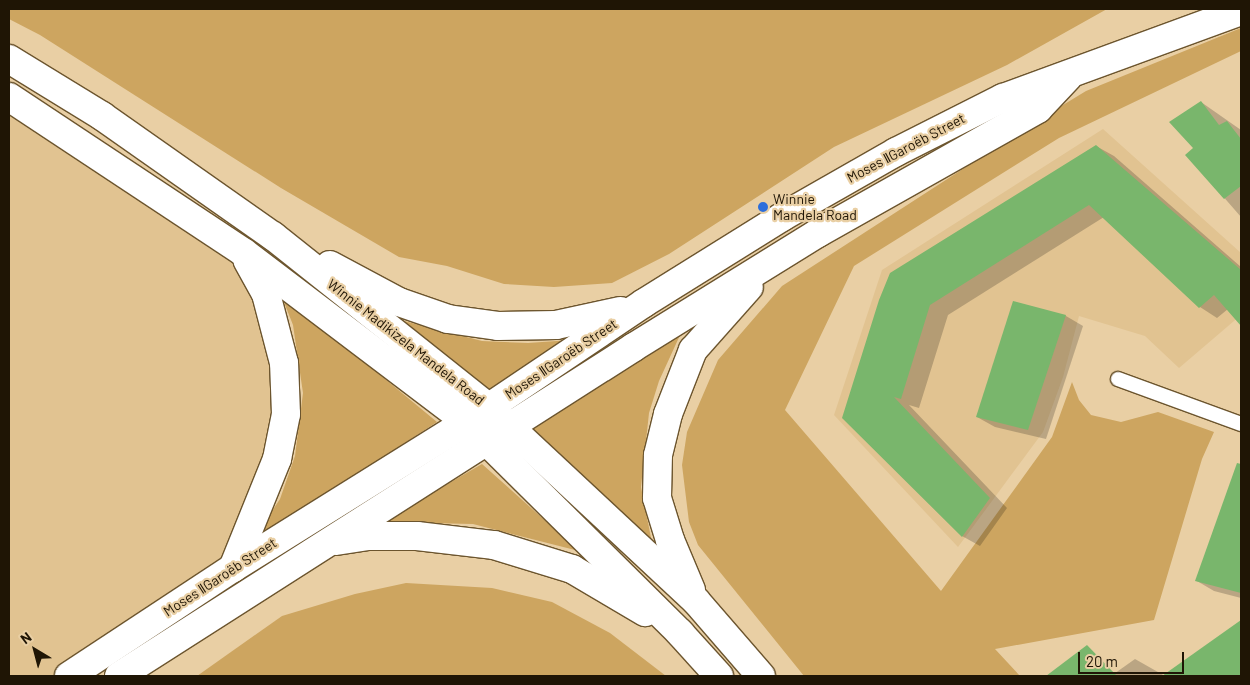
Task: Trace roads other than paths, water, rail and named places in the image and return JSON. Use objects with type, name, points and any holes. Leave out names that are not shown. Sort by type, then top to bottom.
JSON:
[{"type":"main road","name":"Moses ǁGaroëb Street","points":[[69,676],[232,568],[466,422],[644,303],[782,217],[896,152],[1003,98],[1241,11]]},
{"type":"main road","name":"Winnie Madikizela Mandela Road","points":[[9,59],[102,116],[273,236],[488,407],[500,434],[719,676]]},
{"type":"main road","name":"Moses ǁGaroëb Street","points":[[119,676],[325,543],[500,434],[634,346],[767,267],[818,233],[1038,109],[1071,74]]},
{"type":"main road","name":"Winnie Madikizela Mandela Road","points":[[9,97],[243,252],[466,422],[500,434],[696,601],[761,676]]},
{"type":"main road","points":[[273,236],[398,302],[448,319],[498,326],[556,324],[600,317],[644,303]]},
{"type":"main road","points":[[232,568],[278,459],[286,414],[284,363],[266,294],[243,252]]},
{"type":"main road","points":[[696,601],[670,540],[657,498],[658,456],[668,414],[693,350],[767,267]]},
{"type":"main road","points":[[325,543],[369,536],[398,536],[494,545],[572,569],[680,633]]},
{"type":"lane","points":[[1118,379],[1241,424]]},
{"type":"place","name":"Winnie Mandela Road","points":[[763,207]]}]
